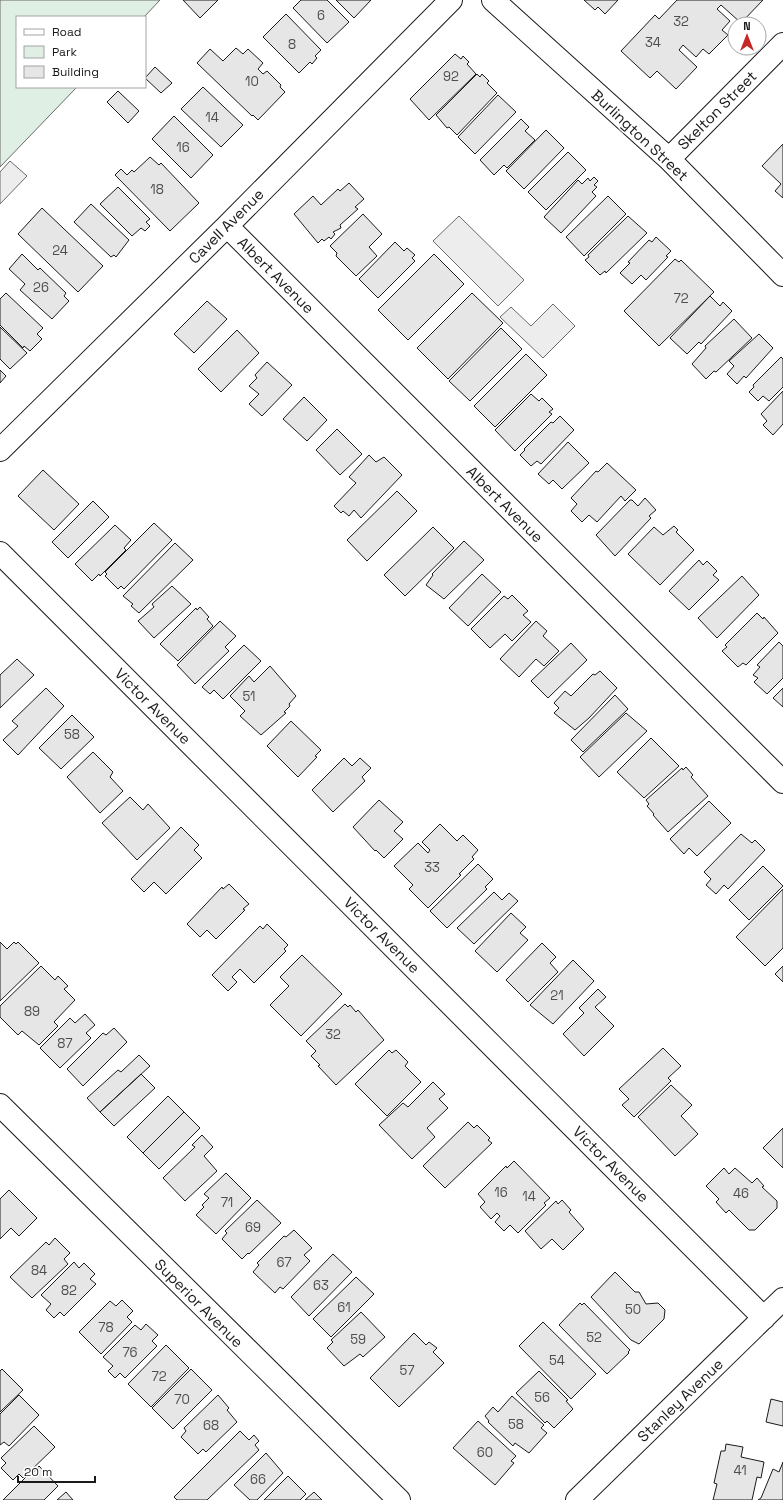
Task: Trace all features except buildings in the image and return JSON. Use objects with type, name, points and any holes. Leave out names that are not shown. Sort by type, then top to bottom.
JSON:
[{"type":"street","name":"Cavell Avenue","points":[[0,450],[227,226],[451,0]]},
{"type":"street","name":"Burlington Street","points":[[493,0],[669,159],[783,275]]},
{"type":"street","name":"Skelton Street","points":[[669,159],[783,44]]},
{"type":"street","name":"Albert Avenue","points":[[227,226],[783,782]]},
{"type":"street","name":"Victor Avenue","points":[[0,553],[764,1318]]},
{"type":"street","name":"Superior Avenue","points":[[0,1105],[398,1500]]},
{"type":"street","name":"Stanley Avenue","points":[[577,1500],[783,1299]]},
{"type":"green space","points":[[0,0],[160,0],[145,16],[16,16],[16,88],[76,88],[0,167]]},
{"type":"shaded area","points":[[10,161],[27,176],[0,204],[0,172]]},
{"type":"shaded area","points":[[459,216],[524,280],[498,306],[433,241]]},
{"type":"shaded area","points":[[553,304],[575,326],[543,358],[500,317],[511,307],[531,326]]}]
